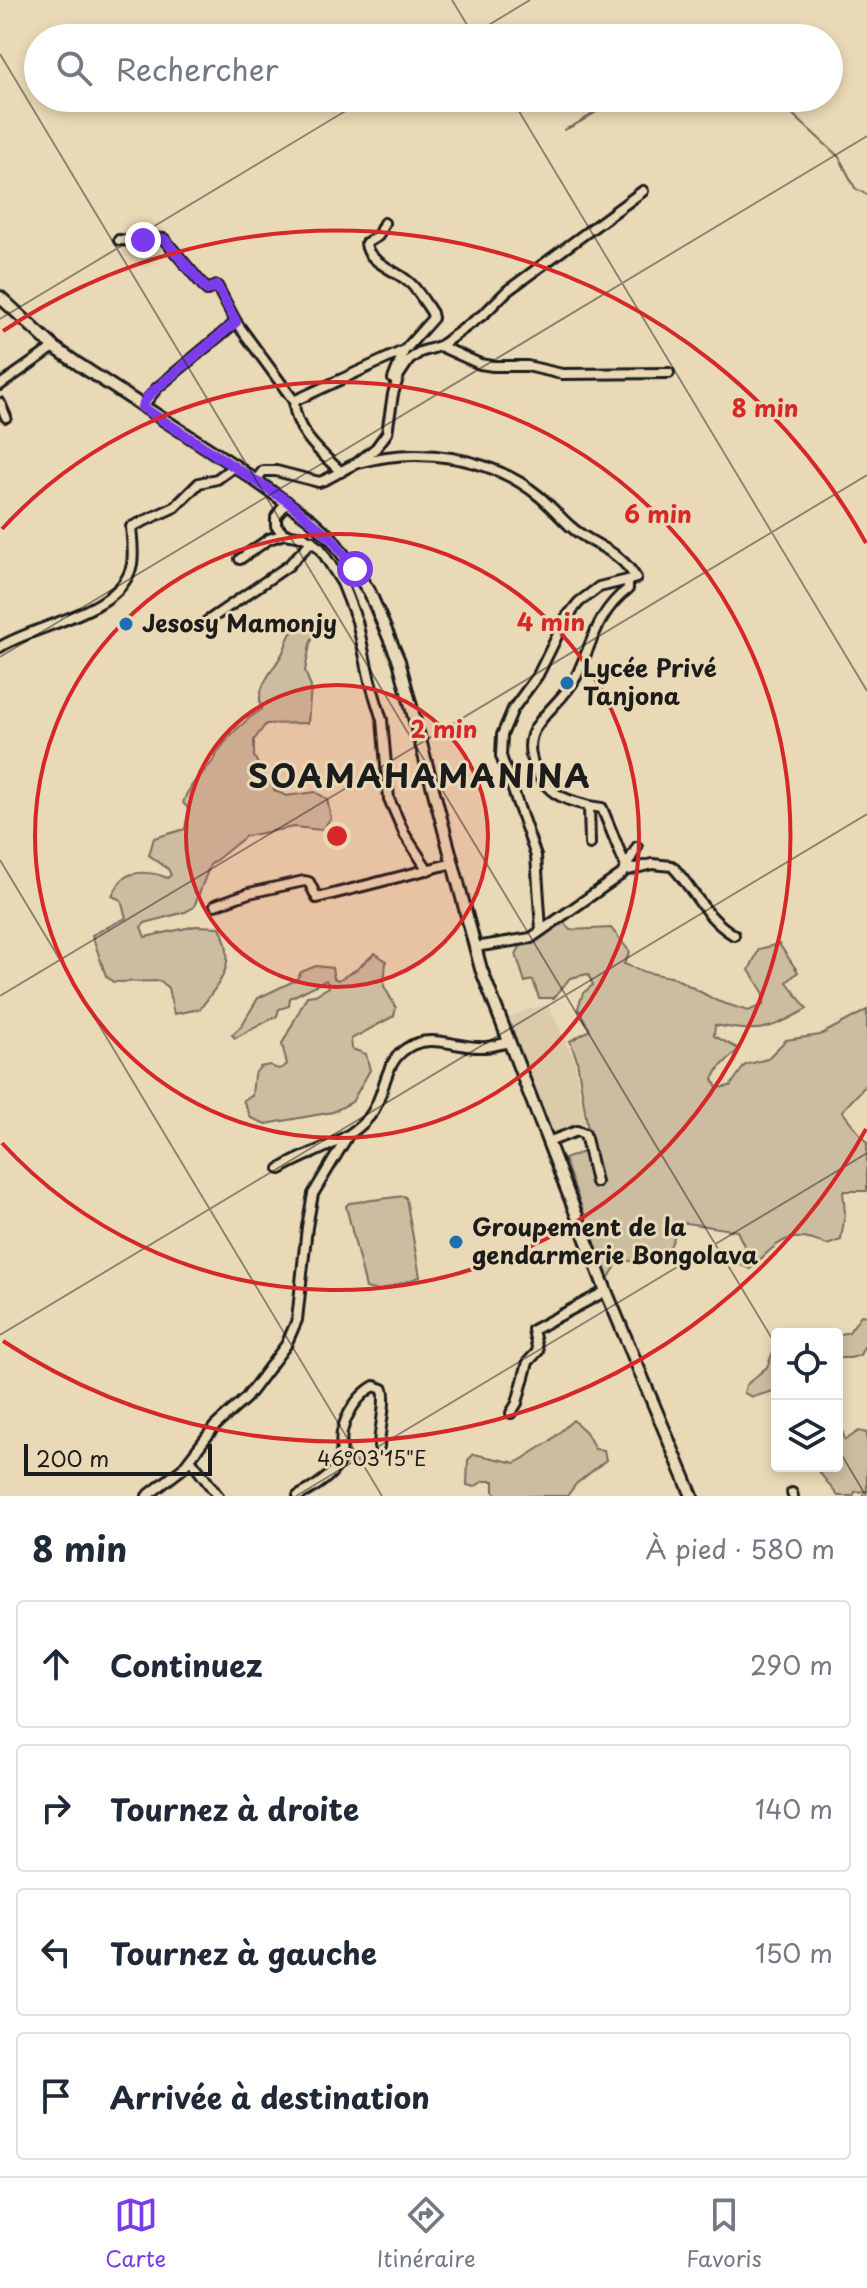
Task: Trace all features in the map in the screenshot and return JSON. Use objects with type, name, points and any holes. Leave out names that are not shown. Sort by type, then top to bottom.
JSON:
[{"type":"main road","points":[[0,297],[54,347],[287,501],[332,539],[369,591],[399,661],[481,969],[606,1291],[692,1496]]},
{"type":"street","points":[[256,480],[263,471],[276,471],[319,482],[356,464],[376,448],[387,433],[393,394],[399,375],[409,360],[420,352],[440,346],[485,313],[507,291],[643,191]]},
{"type":"street","points":[[384,223],[378,236],[366,243],[366,250],[373,258],[412,283],[433,318],[404,351],[392,381],[393,394]]},
{"type":"street","points":[[119,240],[164,239],[207,290],[217,286],[236,322],[294,401],[295,417],[313,445],[341,472]]},
{"type":"street","points":[[142,407],[147,397],[236,322]]},
{"type":"street","points":[[440,346],[480,364],[493,366],[527,366],[562,374],[669,373]]},
{"type":"street","points":[[0,385],[54,347]]},
{"type":"street","points":[[294,401],[404,351]]},
{"type":"street","points":[[0,403],[6,417]]},
{"type":"street","points":[[356,464],[396,457],[442,456],[507,474],[539,495],[581,535],[613,552],[636,578],[599,587],[579,602],[566,618],[538,675],[513,709],[502,735],[501,756],[536,856],[541,929]]},
{"type":"street","points":[[0,647],[55,625],[117,592],[132,566],[131,527],[175,507],[199,483],[217,479],[235,466]]},
{"type":"street","points":[[284,534],[276,526],[276,517],[287,501]]},
{"type":"street","points":[[240,559],[269,539],[296,534],[312,541],[331,562],[357,621],[382,720],[389,799],[405,835],[428,870]]},
{"type":"street","points":[[206,622],[288,566],[312,541]]},
{"type":"street","points":[[625,869],[602,808],[552,791],[532,761],[529,739],[536,725],[568,692],[597,623],[614,599],[628,589],[628,582]]},
{"type":"street","points":[[589,806],[590,844]]},
{"type":"street","points":[[625,869],[637,847]]},
{"type":"street","points":[[215,905],[249,893],[304,881],[309,882],[317,898],[453,863]]},
{"type":"street","points":[[475,947],[531,938],[625,869],[652,864],[672,866],[703,910],[719,926],[734,935]]},
{"type":"street","points":[[147,1496],[182,1469],[215,1426],[246,1398],[286,1345],[297,1320],[313,1194],[346,1139],[377,1106],[393,1062],[406,1048],[422,1042],[445,1041],[480,1048],[509,1042]]},
{"type":"street","points":[[548,1142],[577,1131],[585,1134],[596,1182]]},
{"type":"street","points":[[280,1169],[346,1139]]},
{"type":"street","points":[[511,1413],[517,1403],[528,1362],[538,1351],[533,1330],[606,1291]]},
{"type":"street","points":[[298,1496],[318,1485],[338,1465],[342,1432],[350,1412],[363,1392],[374,1386],[383,1389],[386,1398],[380,1420],[379,1447]]},
{"type":"street","points":[[190,1459],[218,1496]]},
{"type":"shaded area","points":[[312,625],[315,633],[305,671],[311,687],[308,723],[266,724],[254,740],[254,756],[267,783],[273,784],[274,790],[286,796],[315,792],[327,799],[331,818],[322,830],[294,827],[246,836],[210,865],[194,907],[141,927],[145,937],[196,926],[220,927],[225,940],[227,961],[215,988],[200,1009],[174,1014],[168,988],[161,981],[113,982],[106,976],[92,935],[126,918],[121,900],[112,896],[123,879],[138,873],[167,878],[171,875],[168,869],[149,855],[154,838],[185,829],[189,809],[183,803],[188,791],[229,738],[262,709],[260,694],[288,637],[298,628]]},
{"type":"shaded area","points":[[563,921],[570,930],[611,928],[630,952],[624,964],[675,978],[717,1001],[748,1011],[763,1005],[763,992],[749,970],[759,949],[779,944],[798,972],[787,982],[807,1009],[763,1028],[715,1025],[714,1036],[739,1049],[719,1068],[713,1079],[717,1088],[730,1086],[745,1065],[767,1059],[786,1040],[820,1035],[867,1010],[867,1084],[842,1111],[867,1143],[867,1191],[843,1191],[845,1213],[841,1240],[827,1245],[802,1238],[784,1240],[750,1269],[739,1264],[745,1248],[737,1231],[680,1222],[670,1247],[661,1258],[619,1261],[608,1279],[564,1159],[591,1149],[577,1060],[570,1041],[590,1030],[578,1008],[583,993],[593,985],[588,974],[570,978],[554,998],[539,998],[533,980],[525,982],[516,954],[520,947]]},
{"type":"shaded area","points":[[375,953],[386,961],[384,986],[396,1008],[394,1016],[351,1039],[352,1049],[366,1054],[370,1070],[352,1102],[333,1112],[266,1124],[251,1118],[243,1100],[252,1096],[254,1075],[260,1067],[270,1065],[279,1069],[287,1064],[282,1044],[307,996],[329,987],[326,980],[290,998],[289,1006],[279,1009],[277,1016],[235,1038],[232,1035],[242,1025],[258,998],[296,980],[301,972],[316,966],[332,968],[334,978],[338,980]]},
{"type":"shaded area","points":[[548,1005],[574,1058],[585,1124],[549,1138],[505,1020],[526,1010]]},
{"type":"shaded area","points":[[404,1196],[420,1277],[378,1291],[366,1288],[346,1206],[349,1203]]},
{"type":"shaded area","points":[[861,1315],[867,1316],[867,1341],[860,1355],[843,1358],[843,1334],[849,1332]]},
{"type":"shaded area","points":[[771,1357],[771,1392],[753,1397],[744,1393],[746,1385],[767,1367]]},
{"type":"shaded area","points":[[573,1420],[586,1432],[595,1449],[604,1450],[606,1460],[576,1484],[567,1496],[497,1496],[494,1481],[484,1481],[474,1487],[467,1485],[468,1460],[474,1454],[516,1463],[549,1442]]},
{"type":"shaded area","points":[[859,1431],[867,1433],[867,1491],[855,1492],[853,1496],[838,1496],[819,1472],[843,1472],[843,1434],[845,1440]]},
{"type":"waterway","points":[[564,130],[596,112]]},
{"type":"waterway","points":[[790,112],[839,157],[855,188],[867,195]]},
{"type":"place","name":"Jesosy Mamonjy","points":[[126,624]]},
{"type":"place","name":"Lycée Privé Tanjona","points":[[567,683]]},
{"type":"place","name":"Groupement de la gendarmerie Bongolava","points":[[456,1242]]},
{"type":"district","name":"SOAMAHAMANINA","points":[[420,777]]},
{"type":"route","points":[[143,240],[164,239],[207,290],[217,286],[236,322],[147,397],[142,407],[287,501],[332,539],[355,569]]}]
